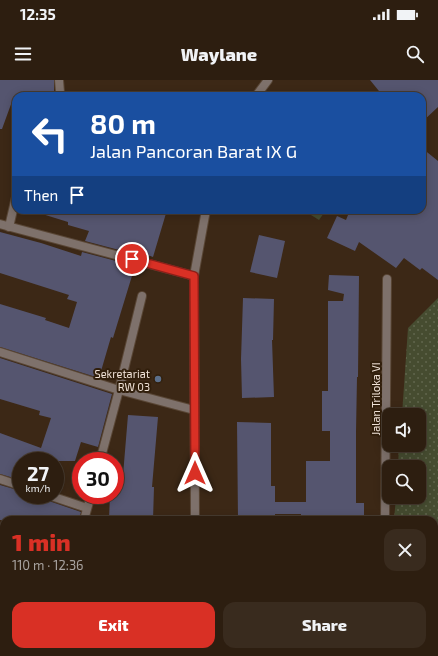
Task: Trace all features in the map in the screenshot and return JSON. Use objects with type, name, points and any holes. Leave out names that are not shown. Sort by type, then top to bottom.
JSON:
[{"type":"street","points":[[59,80],[60,92]]},
{"type":"street","points":[[259,92],[268,80]]},
{"type":"street","points":[[9,226],[12,214]]},
{"type":"street","points":[[195,516],[194,276],[205,214]]},
{"type":"street","points":[[0,224],[194,276]]},
{"type":"street","name":"Jalan Triloka VI","points":[[385,516],[387,279]]},
{"type":"street","points":[[102,452],[142,296]]},
{"type":"street","points":[[0,352],[119,390],[194,410]]},
{"type":"street","points":[[0,479],[12,483]]},
{"type":"street","points":[[64,500],[87,508]]},
{"type":"street","points":[[85,516],[88,504]]},
{"type":"green space","points":[[309,214],[323,214],[319,220]]},
{"type":"green space","points":[[438,298],[438,516],[394,516],[395,504],[426,504],[426,460],[398,460],[399,452],[426,452],[426,408],[402,408],[408,328]]},
{"type":"building","points":[[0,80],[54,80],[54,92],[12,92],[12,102],[2,129],[0,129]]},
{"type":"building","points":[[370,80],[438,80],[438,107],[426,118],[426,92],[380,92]]},
{"type":"building","points":[[426,151],[438,161],[438,280],[422,268],[420,270],[404,258],[396,268],[359,242],[355,251],[327,238],[337,216],[346,220],[348,214],[426,214]]},
{"type":"building","points":[[42,214],[166,214],[153,257],[139,252],[138,255],[85,241],[89,231],[68,225],[68,222]]},
{"type":"building","points":[[0,232],[81,256],[82,252],[135,266],[99,378],[0,347],[0,304],[46,318],[45,320],[69,328],[77,302],[67,299],[69,295],[0,273]]},
{"type":"building","points":[[259,235],[285,241],[277,278],[250,272]]},
{"type":"building","points":[[329,275],[359,276],[356,503],[364,503],[364,516],[301,516],[301,514],[275,514],[275,516],[238,516],[237,422],[271,423],[271,486],[275,486],[275,502],[306,502],[306,461],[330,461],[330,431],[322,431],[322,391],[328,391],[328,301],[343,301],[344,294],[328,290]]},
{"type":"building","points":[[243,298],[274,299],[272,340],[274,397],[242,398],[241,359]]},
{"type":"building","points":[[0,358],[112,394],[98,447],[81,442],[78,452],[72,452],[72,461],[64,461],[64,452],[12,452],[12,478],[0,474],[0,433],[41,448],[51,418],[39,415],[40,411],[0,399]]},
{"type":"building","points":[[128,415],[158,417],[152,487],[154,487],[153,516],[109,516],[110,504],[124,504],[124,463]]},
{"type":"building","points":[[0,485],[12,488],[12,504],[58,504],[81,512],[80,516],[0,516]]},
{"type":"place","name":"Sekretariat RW 03","points":[[158,379]]},
{"type":"route","points":[[132,259],[194,276],[195,473]]}]
